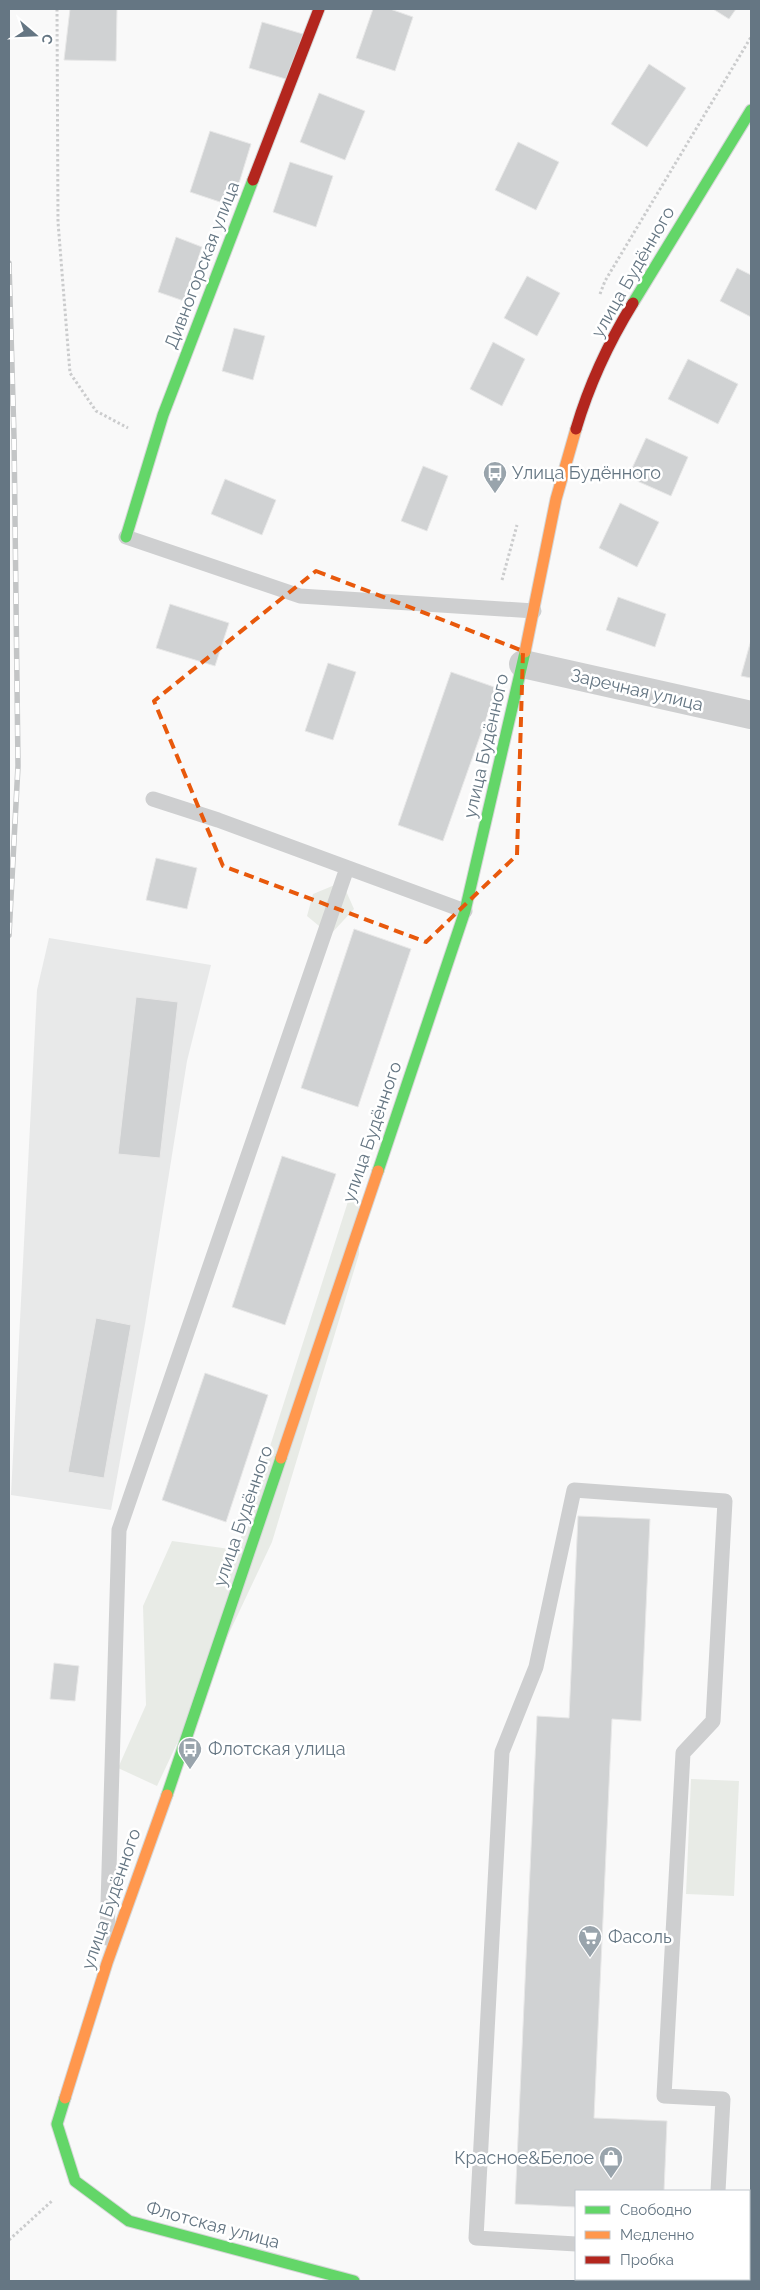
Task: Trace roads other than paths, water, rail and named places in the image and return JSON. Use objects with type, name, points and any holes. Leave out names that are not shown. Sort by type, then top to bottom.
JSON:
[{"type":"street","name":"Дивногорская улица","points":[[126,537],[177,378],[319,9]]},
{"type":"street","name":"улица Будённого","points":[[75,2181],[57,2124],[107,1963],[194,1718],[465,911],[523,664],[556,499],[584,405],[616,330],[751,110]]},
{"type":"street","name":"Заречная улица","points":[[523,664],[751,715]]},
{"type":"street","name":"Флотская улица","points":[[75,2181],[129,2221],[354,2281]]},
{"type":"lane","points":[[126,537],[300,596],[534,611]]},
{"type":"lane","points":[[153,799],[218,820],[465,911]]},
{"type":"lane","points":[[107,1963],[118,1530],[346,868]]},
{"type":"lane","points":[[575,2244],[476,2238],[502,1752],[536,1667],[574,1490],[725,1501],[713,1721],[683,1753],[664,2096],[723,2099],[718,2190]]},
{"type":"railway","points":[[9,263],[14,437],[18,766],[9,935]]},
{"type":"place","name":"Улица Будённого","points":[[495,494]]},
{"type":"place","name":"Флотская улица","points":[[190,1770]]},
{"type":"place","name":"Фасоль","points":[[590,1958]]},
{"type":"place","name":"Красное&Белое","points":[[611,2179]]}]
